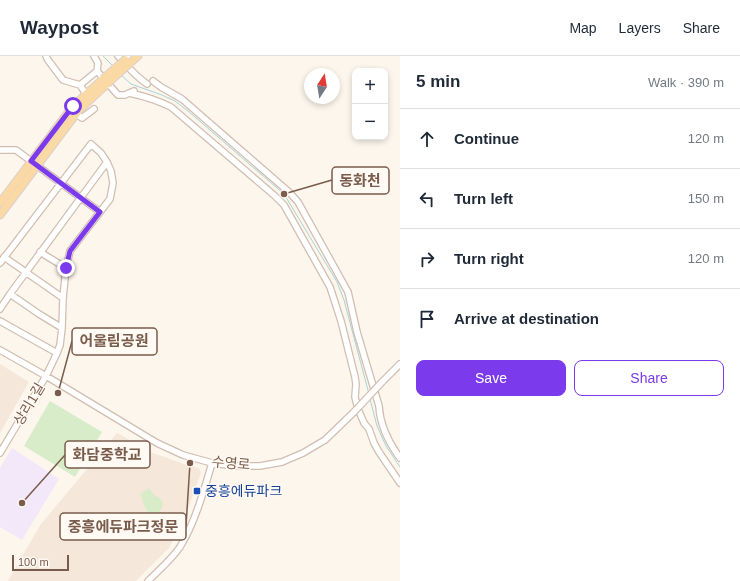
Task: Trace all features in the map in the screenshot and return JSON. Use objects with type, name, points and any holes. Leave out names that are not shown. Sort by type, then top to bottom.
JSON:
[{"type":"main road","points":[[0,203],[79,110],[105,82],[128,60],[138,56]]},
{"type":"main road","points":[[0,215],[73,106],[86,94],[105,82]]},
{"type":"street","points":[[46,56],[63,80],[80,85],[86,94]]},
{"type":"street","points":[[80,85],[97,71],[98,63],[94,56]]},
{"type":"street","points":[[118,56],[140,79],[147,84]]},
{"type":"street","points":[[97,71],[118,95],[125,95],[132,92],[160,101],[171,107],[275,196],[284,206],[324,276],[333,296],[355,376],[355,398],[358,409],[379,452],[400,483]]},
{"type":"street","points":[[153,81],[182,99],[290,192],[298,202],[348,292],[357,332],[379,406],[380,418],[386,435],[400,458]]},
{"type":"street","points":[[76,114],[82,118],[94,109]]},
{"type":"street","points":[[0,263],[91,144],[101,153],[107,162],[40,252],[0,309]]},
{"type":"street","points":[[0,150],[16,150],[100,212]]},
{"type":"street","name":"상리1길","points":[[0,453],[58,353],[62,328],[66,268],[70,251],[110,199],[113,184],[111,170],[107,162]]},
{"type":"street","points":[[40,252],[66,268]]},
{"type":"street","points":[[4,257],[63,298]]},
{"type":"street","points":[[10,294],[62,328]]},
{"type":"street","points":[[0,321],[58,353]]},
{"type":"street","name":"수영로","points":[[0,350],[157,443],[183,455],[212,463],[235,466],[260,466],[282,462],[303,453],[325,440],[400,364]]},
{"type":"street","points":[[148,581],[169,561],[180,547],[190,527],[212,463]]},
{"type":"shaded area","points":[[0,364],[29,382],[0,433]]},
{"type":"shaded area","points":[[117,433],[153,453],[199,468],[201,473],[182,525],[168,549],[136,581],[8,581],[41,524]]},
{"type":"shaded area","points":[[12,448],[59,479],[22,540],[0,527],[0,468]]},
{"type":"green space","points":[[50,401],[102,432],[75,477],[24,446]]},
{"type":"green space","points":[[149,488],[153,494],[161,499],[163,503],[162,509],[153,515],[147,511],[140,494]]},
{"type":"waterway","points":[[103,56],[114,67]]},
{"type":"waterway","points":[[121,75],[131,84],[175,101],[284,194],[337,282],[344,300],[369,394]]},
{"type":"waterway","points":[[370,399],[377,426],[386,446],[400,467]]},
{"type":"place","name":"동화천","points":[[284,194]]},
{"type":"place","name":"어울림공원","points":[[58,393]]},
{"type":"place","name":"중흥에듀파크정문","points":[[190,463]]},
{"type":"place","name":"중흥에듀파크","points":[[197,491]]},
{"type":"place","name":"화담중학교","points":[[22,503]]},
{"type":"route","points":[[66,268],[70,251],[100,212],[31,161],[73,106]]}]
